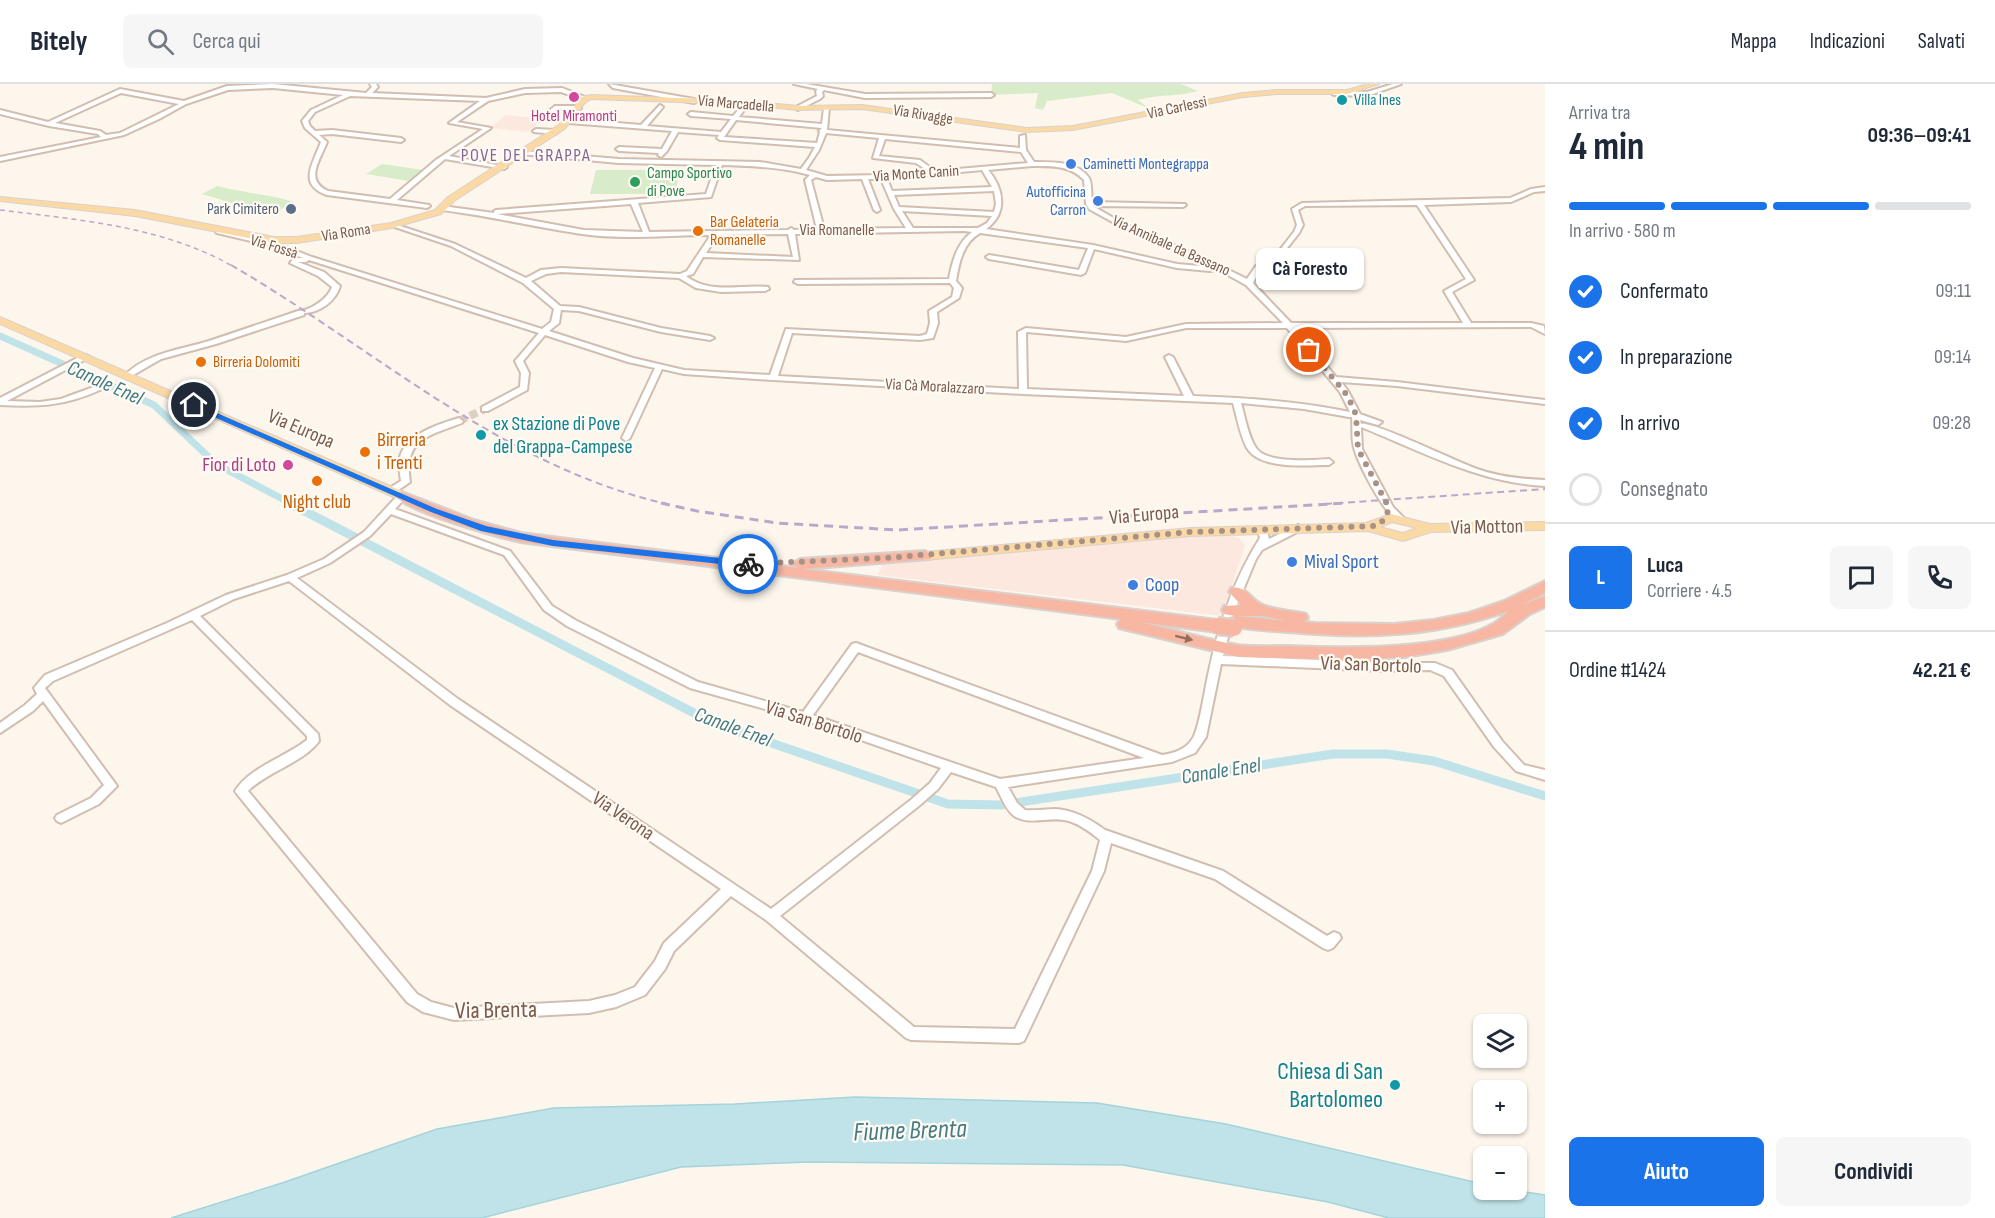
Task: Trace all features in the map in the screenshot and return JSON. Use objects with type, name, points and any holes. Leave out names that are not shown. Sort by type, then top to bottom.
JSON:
[{"type":"highway","name":"Via Europa","points":[[396,494],[462,522],[513,536],[562,544],[736,564]]},
{"type":"highway","points":[[736,564],[828,562],[925,556]]},
{"type":"highway","points":[[736,564],[1045,604],[1338,631],[1411,629],[1487,613],[1520,600],[1545,586]]},
{"type":"highway","points":[[818,574],[868,577],[1227,621],[1336,639],[1405,638],[1461,630],[1545,607]]},
{"type":"highway","points":[[1237,592],[1252,606],[1264,611],[1310,619],[1411,629]]},
{"type":"highway","points":[[1045,604],[1220,654],[1268,652],[1350,654],[1405,651],[1447,644],[1497,630],[1545,601]]},
{"type":"highway","points":[[1227,621],[1264,611]]},
{"type":"main road","name":"Via Carlessi","points":[[1086,126],[1243,95],[1277,92],[1347,92],[1376,84]]},
{"type":"main road","points":[[585,98],[694,101]]},
{"type":"main road","name":"Via Roma","points":[[206,226],[287,241],[399,226],[452,199],[552,134],[569,121],[585,98]]},
{"type":"main road","name":"Via Marcadella","points":[[694,101],[827,108]]},
{"type":"main road","name":"Via Rivagge","points":[[827,108],[862,107],[900,111],[1023,132],[1086,126]]},
{"type":"main road","name":"Via Fossà","points":[[0,199],[135,213],[206,226]]},
{"type":"main road","name":"Via Europa","points":[[0,320],[83,359],[114,369],[396,494]]},
{"type":"main road","points":[[1385,517],[1384,529],[1391,534]]},
{"type":"main road","name":"Via Europa","points":[[925,556],[1191,532],[1259,529],[1368,527],[1406,536],[1407,525],[1385,517],[1368,527]]},
{"type":"main road","name":"Via Motton","points":[[1407,525],[1430,528],[1545,526]]},
{"type":"street","points":[[0,159],[135,130],[184,103],[226,86],[251,84]]},
{"type":"street","points":[[367,95],[375,87],[373,84]]},
{"type":"street","points":[[525,91],[527,84]]},
{"type":"street","name":"Via Marcadella","points":[[612,84],[694,101]]},
{"type":"street","points":[[797,84],[886,97],[991,95]]},
{"type":"street","points":[[1328,93],[1367,94],[1398,84]]},
{"type":"street","points":[[566,90],[574,85]]},
{"type":"street","points":[[226,86],[273,86],[349,94],[486,100],[525,91],[566,90],[585,98]]},
{"type":"street","points":[[798,108],[818,98],[819,91],[822,89]]},
{"type":"street","points":[[49,124],[120,91],[184,103]]},
{"type":"street","points":[[349,94],[308,114],[306,124],[316,134],[332,132],[401,140]]},
{"type":"street","points":[[391,202],[441,159],[488,128],[452,123],[486,100]]},
{"type":"street","points":[[722,136],[746,103]]},
{"type":"street","points":[[541,120],[557,106],[578,108]]},
{"type":"street","points":[[644,127],[660,107]]},
{"type":"street","points":[[802,171],[812,161],[827,108]]},
{"type":"street","points":[[0,112],[100,133],[106,138]]},
{"type":"street","points":[[691,114],[1023,150]]},
{"type":"street","points":[[569,121],[817,145]]},
{"type":"street","points":[[657,162],[676,130]]},
{"type":"street","points":[[534,132],[552,134]]},
{"type":"street","points":[[1023,132],[1023,150],[1032,164]]},
{"type":"street","name":"Via Romanelle","points":[[316,134],[324,142],[313,165],[312,181],[318,191],[433,209],[481,213],[584,232],[647,234],[791,230],[978,230],[1092,247],[1198,269],[1221,268]]},
{"type":"street","points":[[884,136],[875,157],[918,161],[934,173]]},
{"type":"street","points":[[531,147],[548,154]]},
{"type":"street","points":[[618,149],[664,151]]},
{"type":"street","points":[[454,150],[507,164]]},
{"type":"street","points":[[522,153],[548,154]]},
{"type":"street","name":"Via Monte Canin","points":[[548,154],[619,161],[760,164],[802,171],[813,176],[883,177],[1032,164]]},
{"type":"street","points":[[468,161],[476,156]]},
{"type":"street","points":[[441,159],[507,164]]},
{"type":"street","points":[[481,213],[709,196],[720,163]]},
{"type":"street","name":"Via Annibale da Bassano","points":[[1032,164],[1056,165],[1081,173],[1089,186],[1089,204],[1102,215],[1221,268],[1249,283],[1344,391],[1356,418],[1358,449],[1385,517]]},
{"type":"street","points":[[952,281],[955,266],[967,239],[991,222],[996,214],[999,202],[996,189],[990,175],[984,169]]},
{"type":"street","points":[[813,176],[808,180],[821,230]]},
{"type":"street","points":[[864,177],[877,210]]},
{"type":"street","points":[[883,177],[889,193],[910,229]]},
{"type":"street","points":[[889,193],[996,189]]},
{"type":"street","points":[[1249,283],[1258,267],[1278,256],[1297,232],[1300,225],[1295,208],[1304,204],[1420,204],[1511,200],[1533,190],[1545,189]]},
{"type":"street","points":[[634,202],[647,234]]},
{"type":"street","points":[[1089,204],[1183,205]]},
{"type":"street","points":[[1420,204],[1470,280],[1448,291],[1468,325]]},
{"type":"street","points":[[897,208],[996,214]]},
{"type":"street","name":"Via Fossà","points":[[206,226],[205,229],[274,244],[340,268],[545,331]]},
{"type":"street","points":[[399,226],[453,245],[526,281],[558,308],[579,309],[661,330],[710,338]]},
{"type":"street","points":[[700,255],[797,259],[791,230]]},
{"type":"street","points":[[526,281],[544,272],[561,270],[681,276],[690,272],[716,232]]},
{"type":"street","points":[[989,257],[1081,273],[1092,247]]},
{"type":"street","points":[[129,376],[142,366],[171,352],[214,342],[304,312],[328,299],[336,291],[333,281],[294,261],[308,260],[340,268]]},
{"type":"street","points":[[681,276],[687,282],[700,288],[765,289]]},
{"type":"street","points":[[774,378],[789,332],[920,338],[930,336],[934,323],[933,311],[955,298],[958,288],[952,281],[798,282]]},
{"type":"street","points":[[485,409],[524,388],[525,373],[519,361],[555,323],[558,308]]},
{"type":"street","points":[[1023,392],[1022,332],[1026,330],[1126,339],[1186,326],[1531,325],[1541,327],[1545,332]]},
{"type":"street","name":"Via Cà Moralazzaro","points":[[545,331],[659,367],[684,372],[1023,392],[1189,397],[1295,404],[1356,418]]},
{"type":"street","points":[[1169,357],[1189,397]]},
{"type":"street","points":[[0,402],[83,359]]},
{"type":"street","points":[[114,369],[142,366]]},
{"type":"street","points":[[626,438],[659,367]]},
{"type":"street","points":[[1334,379],[1397,384],[1545,402]]},
{"type":"street","points":[[0,402],[54,404],[80,397],[99,387]]},
{"type":"street","points":[[1344,391],[1378,422],[1400,437]]},
{"type":"street","points":[[1236,400],[1253,452],[1263,459],[1329,462]]},
{"type":"street","points":[[1356,418],[1378,422]]},
{"type":"street","points":[[1356,418],[1491,477],[1515,483],[1545,483]]},
{"type":"street","points":[[61,818],[94,801],[111,786],[39,688],[49,678],[230,597],[290,577],[327,561],[367,534],[389,510],[396,494],[406,482],[403,457],[409,444],[424,435],[459,421]]},
{"type":"street","name":"Via San Bortolo","points":[[389,510],[507,553],[548,608],[571,623],[694,685],[806,717],[947,768],[1000,784],[1161,760],[1191,750],[1200,737],[1227,621],[1237,592],[1254,552],[1265,538],[1259,529]]},
{"type":"street","points":[[1254,552],[1298,528]]},
{"type":"street","name":"Via Verona","points":[[290,577],[454,702],[771,916],[911,1033],[1019,1036],[1098,871],[1106,839],[1101,834]]},
{"type":"street","name":"Via Brenta","points":[[193,615],[312,734],[313,741],[302,751],[251,779],[241,791],[412,998],[428,1008],[454,1014],[589,1007],[616,1001],[640,991],[660,965],[669,947],[730,888]]},
{"type":"street","points":[[806,717],[856,647],[1161,760]]},
{"type":"street","name":"Via San Bortolo","points":[[1220,654],[1260,660],[1385,667],[1431,666],[1441,669],[1448,673],[1498,744],[1520,768],[1545,775]]},
{"type":"street","points":[[0,729],[44,694]]},
{"type":"street","points":[[771,916],[916,802],[934,786],[947,768]]},
{"type":"street","points":[[1000,784],[1017,812],[1028,816],[1058,814],[1072,817],[1093,826],[1101,834],[1219,875],[1328,944],[1334,938]]},
{"type":"shaded area","points":[[506,115],[543,119],[528,132],[490,128]]},
{"type":"shaded area","points":[[1223,533],[1239,538],[1245,545],[1222,616],[878,575],[883,563]]},
{"type":"green space","points":[[992,84],[1181,84],[1198,91],[1138,100],[1150,109],[1112,93],[1047,101],[1043,110],[1035,108],[1038,93],[991,95]]},
{"type":"green space","points":[[382,164],[423,170],[409,181],[366,174]]},
{"type":"green space","name":"Campo Sportivo di Pove","points":[[596,170],[679,170],[676,194],[590,194]]},
{"type":"green space","points":[[217,186],[294,202],[271,215],[202,194]]},
{"type":"water","name":"Fiume Brenta","points":[[855,1097],[1097,1103],[1226,1124],[1473,1182],[1473,1200],[1527,1200],[1527,1192],[1545,1195],[1545,1218],[1389,1218],[1328,1202],[1123,1165],[809,1162],[681,1167],[482,1218],[171,1218],[282,1183],[437,1129],[554,1108],[735,1104]]},
{"type":"waterway","name":"Canale Enel","points":[[0,336],[154,405],[216,464],[292,504]]},
{"type":"waterway","name":"Canale Enel","points":[[289,503],[694,713],[725,727],[948,804],[1001,805],[1333,754],[1387,754],[1434,761],[1545,796]]},
{"type":"tunnel","points":[[459,421],[485,409]]},
{"type":"railway","points":[[0,210],[90,222],[150,234],[179,242],[234,267]]},
{"type":"railway","points":[[231,265],[441,402],[495,434],[550,463],[607,487],[667,504]]},
{"type":"railway","points":[[1325,504],[1545,489]]},
{"type":"railway","points":[[661,503],[777,523],[897,530],[1346,503]]},
{"type":"way so far","points":[[748,564],[812,563],[925,556],[1191,532],[1376,526],[1385,519],[1389,508],[1358,449],[1356,415],[1344,391],[1309,350]]},
{"type":"place","name":"Hotel Miramonti","points":[[574,97]]},
{"type":"place","name":"Villa Ines","points":[[1342,100]]},
{"type":"place","name":"Caminetti Montegrappa","points":[[1071,164]]},
{"type":"place","name":"Campo Sportivo di Pove","points":[[635,182]]},
{"type":"place","name":"Autofficina Carron","points":[[1098,201]]},
{"type":"place","name":"Park Cimitero","points":[[291,209]]},
{"type":"place","name":"Bar Gelateria Romanelle","points":[[698,231]]},
{"type":"place","name":"Cà Foresto","points":[[1309,350]]},
{"type":"place","name":"Birreria Dolomiti","points":[[201,362]]},
{"type":"place","name":"ex Stazione di Pove del Grappa-Campese","points":[[481,435]]},
{"type":"place","name":"Birreria i Trenti","points":[[365,452]]},
{"type":"place","name":"Fior di Loto","points":[[288,465]]},
{"type":"place","name":"Night club","points":[[317,481]]},
{"type":"place","name":"Mival Sport","points":[[1292,562]]},
{"type":"place","name":"Coop","points":[[1133,585]]},
{"type":"place","name":"Chiesa di San Bartolomeo","points":[[1395,1085]]},
{"type":"district","name":"POVE DEL GRAPPA","points":[[526,155]]},
{"type":"route","points":[[194,405],[434,511],[484,529],[553,543],[748,564]]}]
